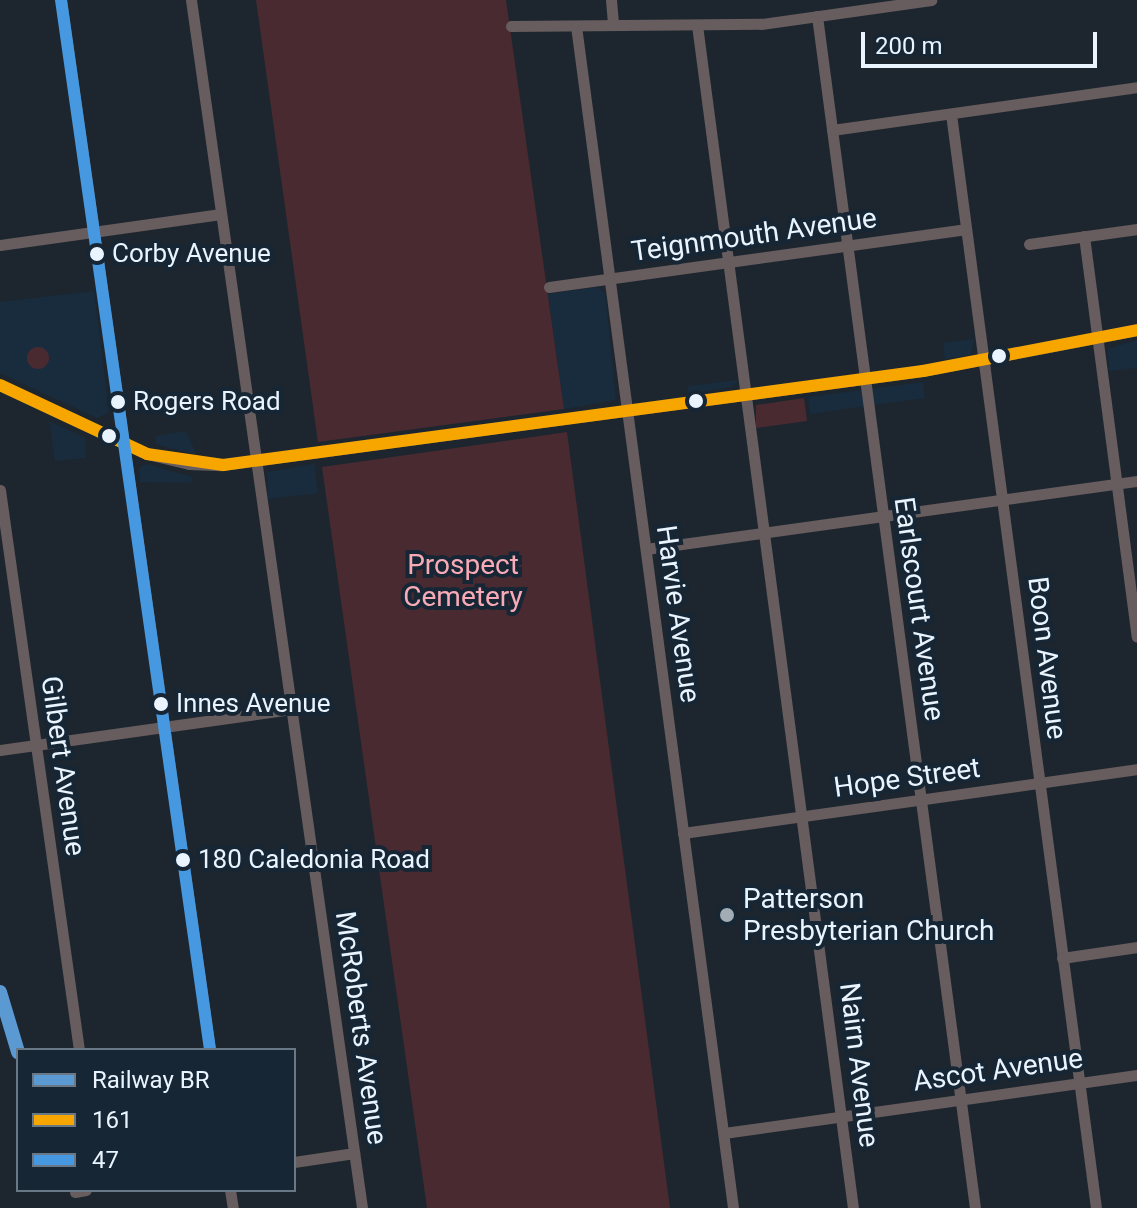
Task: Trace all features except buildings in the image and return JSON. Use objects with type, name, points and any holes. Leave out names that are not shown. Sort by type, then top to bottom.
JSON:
[{"type":"street","points":[[61,0],[210,1048]]},
{"type":"street","name":"McRoberts Avenue","points":[[191,0],[362,1208]]},
{"type":"street","points":[[611,0],[613,25]]},
{"type":"street","points":[[511,26],[697,25],[817,16],[931,0]]},
{"type":"street","name":"Earlscourt Avenue","points":[[817,16],[975,1208]]},
{"type":"street","name":"Nairn Avenue","points":[[697,25],[853,1208]]},
{"type":"street","name":"Harvie Avenue","points":[[576,26],[733,1208]]},
{"type":"street","points":[[832,130],[1137,87]]},
{"type":"street","name":"Boon Avenue","points":[[951,114],[1096,1208]]},
{"type":"street","points":[[0,245],[221,214]]},
{"type":"street","name":"Teignmouth Avenue","points":[[549,287],[965,229]]},
{"type":"street","points":[[1029,244],[1137,229]]},
{"type":"street","points":[[1084,236],[1137,637]]},
{"type":"street","points":[[0,385],[123,443],[189,464],[257,462],[984,362],[1137,330]]},
{"type":"street","points":[[646,549],[1137,481]]},
{"type":"street","name":"Gilbert Avenue","points":[[0,490],[79,1048]]},
{"type":"street","points":[[0,750],[291,709]]},
{"type":"street","name":"Hope Street","points":[[683,833],[1137,769]]},
{"type":"street","points":[[1062,958],[1137,947]]},
{"type":"street","name":"Ascot Avenue","points":[[724,1133],[1137,1075]]},
{"type":"street","points":[[296,1162],[354,1153]]},
{"type":"shaded area","points":[[597,287],[605,293],[616,400],[564,409],[548,294]]},
{"type":"shaded area","points":[[94,291],[109,412],[97,418],[0,373],[0,302]]},
{"type":"shaded area","points":[[974,339],[971,355],[945,359],[943,343]]},
{"type":"shaded area","points":[[1137,340],[1137,368],[1109,371],[1108,349]]},
{"type":"shaded area","points":[[738,380],[732,387],[688,394],[688,386]]},
{"type":"shaded area","points":[[923,382],[925,398],[810,414],[808,397]]},
{"type":"shaded area","points":[[49,421],[85,438],[86,458],[55,461]]},
{"type":"shaded area","points":[[186,431],[197,455],[156,444],[156,436]]},
{"type":"shaded area","points":[[146,464],[192,477],[193,483],[140,482],[139,468]]},
{"type":"shaded area","points":[[314,464],[318,493],[268,499],[267,472]]},
{"type":"green space","points":[[256,0],[506,0],[564,409],[318,442]]},
{"type":"green space","points":[[38,347],[46,350],[49,358],[46,366],[38,369],[30,366],[27,358],[30,350]]},
{"type":"green space","points":[[804,398],[807,421],[756,428],[756,405]]},
{"type":"green space","name":"Prospect Cemetery","points":[[567,432],[670,1208],[427,1208],[322,467]]},
{"type":"rail line","name":"BR","points":[[0,992],[17,1048]]},
{"type":"transit line","name":"47","points":[[61,0],[210,1048]]},
{"type":"transit line","name":"161","points":[[0,385],[147,454],[223,465],[923,371],[1137,330]]},
{"type":"place","name":"Corby Avenue","points":[[97,254]]},
{"type":"place","name":"Rogers Road","points":[[118,402]]},
{"type":"place","name":"Innes Avenue","points":[[161,704]]},
{"type":"place","name":"180 Caledonia Road","points":[[183,860]]},
{"type":"place","name":"Patterson Presbyterian Church","points":[[727,915]]}]
